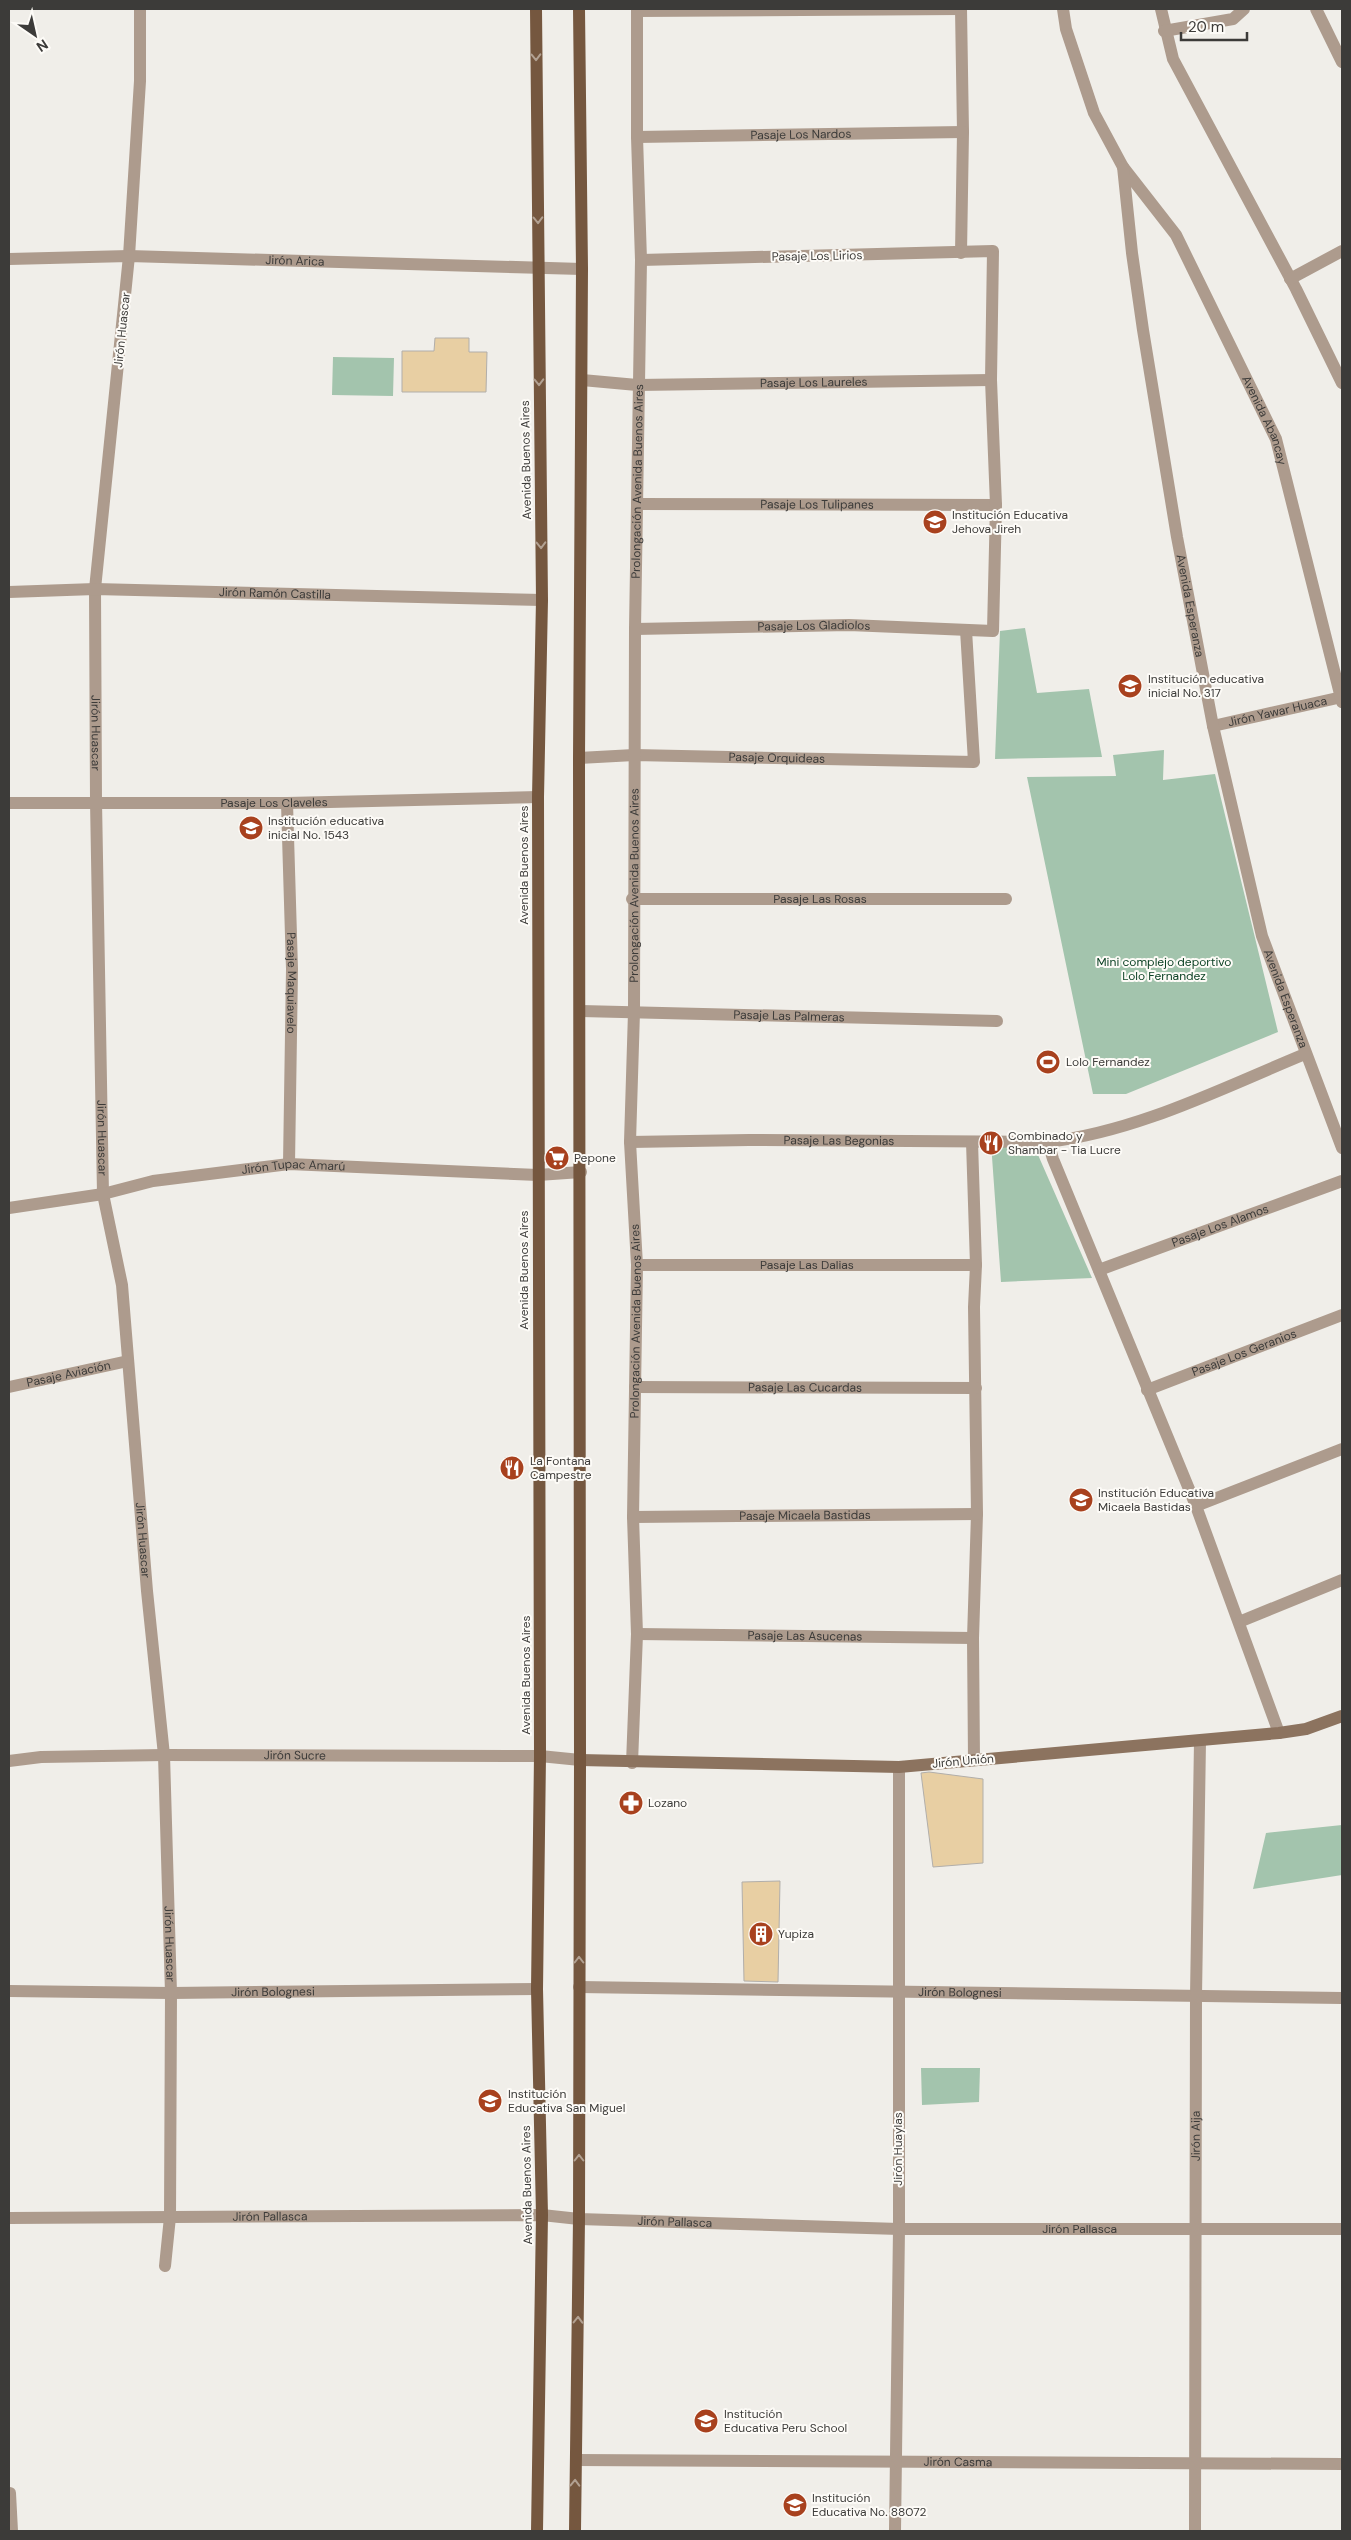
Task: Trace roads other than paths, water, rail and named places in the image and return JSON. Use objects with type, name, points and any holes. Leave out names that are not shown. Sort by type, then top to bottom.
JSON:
[{"type":"main road","name":"Avenida Buenos Aires","points":[[536,9],[542,600],[538,797],[540,1756],[538,1990],[542,2215],[537,2531]]},
{"type":"main road","points":[[575,2531],[579,2219],[581,1012],[579,758],[582,380],[578,9]]},
{"type":"main road","name":"Jirón Unión","points":[[580,1760],[632,1763],[678,1761],[899,1767],[1279,1733],[1306,1729],[1342,1716]]},
{"type":"street","name":"Jirón Huascar","points":[[140,9],[140,81],[129,256],[95,589],[96,801],[103,1194],[122,1285],[147,1591],[164,1755],[171,1993],[170,2217],[165,2266]]},
{"type":"street","points":[[637,10],[961,9],[963,132],[961,253]]},
{"type":"street","points":[[1063,9],[1066,29],[1094,113],[1123,167]]},
{"type":"street","points":[[1161,9],[1164,31],[1173,59],[1290,279],[1342,383]]},
{"type":"street","points":[[1164,31],[1233,19],[1244,9]]},
{"type":"street","points":[[1316,9],[1342,62]]},
{"type":"street","name":"Prolongación Avenida Buenos Aires","points":[[632,1763],[637,1634],[633,1516],[637,1265],[630,1142],[634,1012],[632,899],[637,385],[641,260],[637,137],[637,10]]},
{"type":"street","name":"Pasaje Los Nardos","points":[[637,137],[963,132]]},
{"type":"street","name":"Avenida Abancay","points":[[1123,167],[1176,235],[1276,439],[1342,699]]},
{"type":"street","name":"Avenida Esperanza","points":[[1123,167],[1132,253],[1143,330],[1177,537],[1213,726],[1262,936],[1342,1148]]},
{"type":"street","name":"Pasaje Los Lirios","points":[[641,260],[993,251],[991,380]]},
{"type":"street","points":[[1290,279],[1342,251]]},
{"type":"street","name":"Jirón Arica","points":[[9,259],[129,256],[582,268]]},
{"type":"street","name":"Pasaje Los Laureles","points":[[582,380],[637,385],[991,380]]},
{"type":"street","points":[[991,380],[996,505]]},
{"type":"street","name":"Pasaje Los Tulipanes","points":[[637,504],[996,505]]},
{"type":"street","name":"Pasaje Los Gladiolos","points":[[635,629],[849,625],[993,631],[996,505]]},
{"type":"street","name":"Jirón Ramón Castilla","points":[[9,592],[95,589],[542,600]]},
{"type":"street","name":"Pasaje Orquideas","points":[[579,758],[634,755],[974,762],[966,630]]},
{"type":"street","name":"Jirón Yawar Huaca","points":[[1213,726],[1342,699]]},
{"type":"street","name":"Pasaje Los Claveles","points":[[9,803],[96,801],[287,802],[538,797]]},
{"type":"street","name":"Pasaje Maquiavelo","points":[[287,802],[292,969],[289,1164]]},
{"type":"street","name":"Pasaje Las Rosas","points":[[632,899],[1006,899]]},
{"type":"street","name":"Pasaje Las Palmeras","points":[[581,1012],[997,1021]]},
{"type":"street","name":"Pasaje Las Begonias","points":[[630,1142],[748,1140],[1048,1142],[1085,1138],[1147,1119],[1305,1054]]},
{"type":"street","points":[[972,1142],[976,1264],[974,1307],[977,1514],[973,1638],[974,1760]]},
{"type":"street","points":[[1048,1142],[1146,1390],[1196,1506],[1279,1733]]},
{"type":"street","name":"Jirón Tupac Amarú","points":[[9,1208],[103,1194],[153,1181],[289,1164],[538,1175],[581,1172]]},
{"type":"street","name":"Pasaje Los Alamos","points":[[1099,1270],[1342,1181]]},
{"type":"street","name":"Pasaje Las Dalias","points":[[637,1265],[976,1264]]},
{"type":"street","name":"Pasaje Los Geranios","points":[[1146,1390],[1342,1315]]},
{"type":"street","name":"Pasaje Aviación","points":[[9,1387],[128,1362]]},
{"type":"street","name":"Pasaje Las Cucardas","points":[[635,1387],[976,1388]]},
{"type":"street","points":[[1196,1506],[1342,1449]]},
{"type":"street","name":"Pasaje Micaela Bastidas","points":[[633,1516],[977,1514]]},
{"type":"street","points":[[1239,1622],[1342,1580]]},
{"type":"street","name":"Pasaje Las Asucenas","points":[[637,1634],[973,1638]]},
{"type":"street","name":"Jirón Aija","points":[[1196,2531],[1196,1996],[1200,1741]]},
{"type":"street","name":"Jirón Sucre","points":[[9,1761],[41,1757],[164,1755],[540,1756],[580,1760]]},
{"type":"street","name":"Jirón Huaylas","points":[[895,2531],[899,2229],[899,1767]]},
{"type":"street","name":"Jirón Bolognesi","points":[[579,1987],[1342,1998]]},
{"type":"street","name":"Jirón Bolognesi","points":[[9,1991],[171,1993],[538,1990]]},
{"type":"street","name":"Jirón Pallasca","points":[[9,2218],[542,2215],[579,2219],[899,2229],[1342,2229]]},
{"type":"street","name":"Jirón Casma","points":[[576,2460],[1342,2464]]},
{"type":"street","points":[[10,2492],[12,2531]]},
{"type":"place","name":"Institución Educativa Jehova Jireh","points":[[935,522]]},
{"type":"place","name":"Institución educativa inicial No. 317","points":[[1130,686]]},
{"type":"place","name":"Institución educativa inicial No. 1543","points":[[251,828]]},
{"type":"place","name":"Lolo Fernandez","points":[[1048,1062]]},
{"type":"place","name":"Combinado y Shambar - Tia Lucre","points":[[991,1143]]},
{"type":"place","name":"Pepone","points":[[557,1158]]},
{"type":"place","name":"La Fontana Campestre","points":[[512,1468]]},
{"type":"place","name":"Institución Educativa Micaela Bastidas","points":[[1081,1500]]},
{"type":"place","name":"Lozano","points":[[631,1803]]},
{"type":"place","name":"Yupiza","points":[[761,1934]]},
{"type":"place","name":"Institución Educativa San Miguel","points":[[490,2101]]},
{"type":"place","name":"Institución Educativa Peru School","points":[[706,2421]]},
{"type":"place","name":"Institución Educativa No. 88072","points":[[795,2505]]},
{"type":"park label","name":"Mini complejo deportivo Lolo Fernandez","points":[[1164,969]]}]
